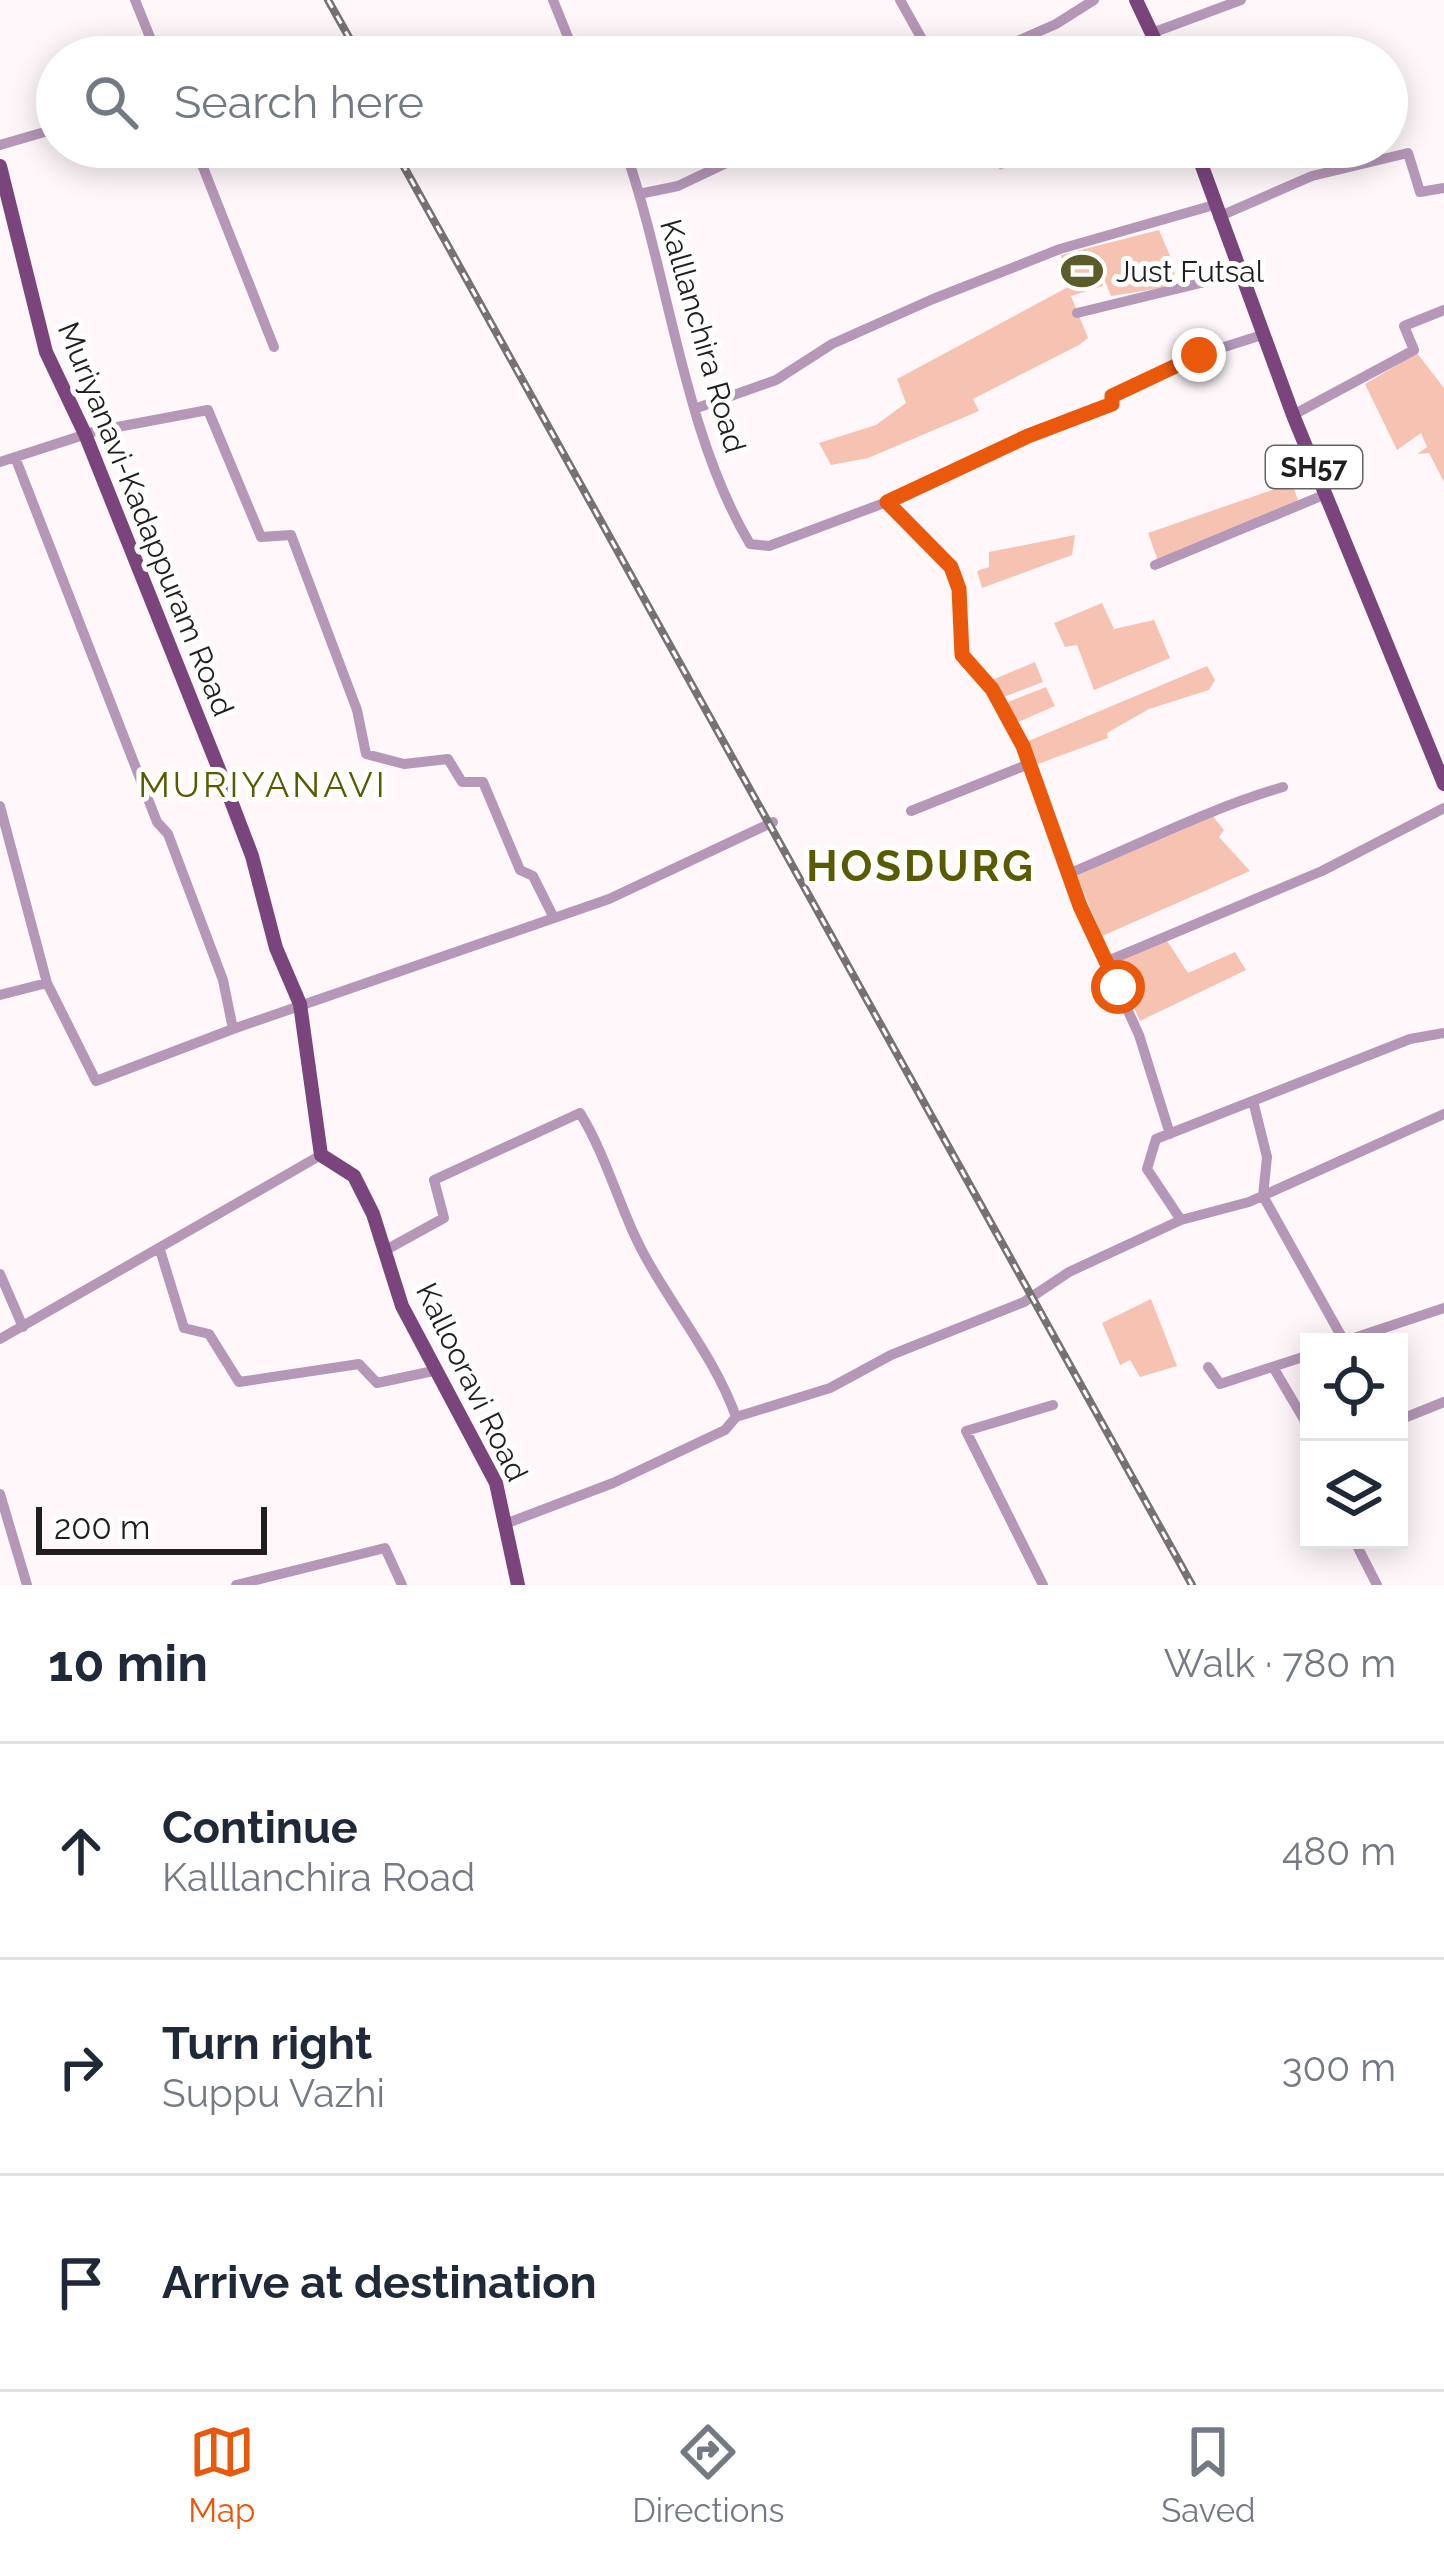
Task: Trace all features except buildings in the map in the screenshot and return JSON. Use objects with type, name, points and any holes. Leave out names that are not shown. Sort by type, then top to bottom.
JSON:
[{"type":"main road","points":[[1136,0],[1153,36]]},
{"type":"main road","name":"Muriyanavi-Kadappuram Road","points":[[0,166],[46,352],[85,434],[228,793],[276,948],[301,1004],[321,1155]]},
{"type":"main road","name":"SH57","points":[[1202,168],[1293,415],[1444,784]]},
{"type":"main road","name":"Kallooravi Road","points":[[321,1155],[354,1176],[402,1306],[496,1483],[518,1585]]},
{"type":"street","points":[[135,0],[150,36]]},
{"type":"street","points":[[553,0],[568,36]]},
{"type":"street","points":[[900,0],[920,36]]},
{"type":"street","points":[[1023,36],[1094,0]]},
{"type":"street","points":[[1152,33],[1241,0]]},
{"type":"street","points":[[0,145],[36,135]]},
{"type":"street","points":[[1408,153],[1420,192],[1444,188]]},
{"type":"street","points":[[202,168],[274,347]]},
{"type":"street","name":"Kalllanchira Road","points":[[631,168],[706,450],[750,544],[769,546],[887,502]]},
{"type":"street","points":[[639,194],[678,186],[716,168]]},
{"type":"street","points":[[697,408],[776,380],[832,344],[1060,250],[1216,211],[1345,168]]},
{"type":"street","points":[[1077,313],[1238,274]]},
{"type":"street","points":[[1293,415],[1414,350],[1403,326],[1444,310]]},
{"type":"street","points":[[1170,1134],[1139,1035],[1068,874],[1029,764],[992,689],[962,655],[959,589],[951,567],[887,502],[1028,436],[1112,404],[1112,396],[1199,355],[1262,335]]},
{"type":"street","points":[[0,462],[85,434],[208,410],[261,537],[291,535],[357,710],[367,754],[404,764],[448,759],[462,782],[483,782],[520,870],[533,876],[554,918]]},
{"type":"street","points":[[15,457],[157,822],[168,834],[223,980],[233,1029]]},
{"type":"street","points":[[1155,565],[1325,494]]},
{"type":"street","points":[[911,811],[1029,764]]},
{"type":"street","points":[[1068,874],[1142,845],[1203,812],[1283,787]]},
{"type":"street","points":[[0,806],[47,983],[96,1082],[301,1004],[554,918],[700,860],[773,822]]},
{"type":"street","points":[[1105,962],[1322,871],[1444,808]]},
{"type":"street","points":[[0,865],[17,860]]},
{"type":"street","points":[[0,995],[47,983]]},
{"type":"street","points":[[1181,1220],[1147,1169],[1156,1139],[1410,1039],[1444,1033]]},
{"type":"street","points":[[1253,1101],[1267,1157],[1263,1196],[1339,1333]]},
{"type":"street","points":[[384,1251],[444,1218],[434,1180],[580,1112],[650,1265],[697,1348],[724,1382],[736,1418]]},
{"type":"street","points":[[505,1524],[613,1483],[725,1430],[736,1418],[830,1388],[906,1348],[1024,1302],[1069,1272],[1181,1220],[1263,1196],[1444,1114]]},
{"type":"street","points":[[0,1339],[321,1155]]},
{"type":"street","points":[[160,1250],[184,1328],[208,1334],[239,1382],[359,1364],[377,1383],[415,1379],[438,1370]]},
{"type":"street","points":[[0,1274],[23,1327]]},
{"type":"street","points":[[1367,1333],[1444,1308]]},
{"type":"street","points":[[1208,1367],[1220,1384],[1300,1358]]},
{"type":"street","points":[[1273,1367],[1300,1413]]},
{"type":"street","points":[[1408,1416],[1444,1402]]},
{"type":"street","points":[[1042,1585],[966,1431],[1053,1405]]},
{"type":"street","points":[[0,1494],[27,1585]]},
{"type":"street","points":[[236,1585],[385,1548],[402,1585]]},
{"type":"street","points":[[1359,1549],[1377,1585]]},
{"type":"shaded area","points":[[1159,230],[1174,265],[1175,286],[1111,296],[1100,269],[1103,286],[1071,296],[1088,338],[1079,345],[973,399],[979,411],[868,458],[831,465],[819,443],[876,425],[906,403],[897,379],[1068,287],[1061,255]]},
{"type":"shaded area","points":[[1417,353],[1444,388],[1444,482],[1429,453],[1417,454],[1427,447],[1421,433],[1397,450],[1365,384]]},
{"type":"shaded area","points":[[1292,483],[1299,503],[1158,561],[1148,533]]},
{"type":"shaded area","points":[[1075,535],[1072,555],[982,588],[977,571],[989,567],[989,552]]},
{"type":"shaded area","points":[[1102,603],[1114,629],[1154,620],[1170,658],[1094,690],[1077,645],[1065,647],[1054,623]]},
{"type":"shaded area","points":[[1035,662],[1043,682],[1001,698],[992,680]]},
{"type":"shaded area","points":[[1207,666],[1215,680],[1209,690],[1149,709],[1107,733],[1108,738],[1038,764],[1026,742]]},
{"type":"shaded area","points":[[1046,687],[1055,706],[1014,724],[1003,704]]},
{"type":"shaded area","points":[[1212,815],[1224,830],[1219,837],[1250,871],[1102,936],[1077,876]]},
{"type":"shaded area","points":[[1166,939],[1188,973],[1235,952],[1246,970],[1140,1021],[1113,962]]},
{"type":"shaded area","points":[[1151,1299],[1177,1366],[1140,1377],[1130,1360],[1120,1365],[1102,1323]]},
{"type":"railway","points":[[328,0],[348,36]]},
{"type":"railway","points":[[405,168],[1192,1585]]},
{"type":"place","name":"Just Futsal","points":[[1082,271]]},
{"type":"district","name":"MURIYANAVI","points":[[263,784]]},
{"type":"district","name":"HOSDURG","points":[[921,866]]},
{"type":"route","points":[[1118,987],[1080,906],[1023,746],[992,689],[962,655],[959,589],[951,567],[887,502],[1028,436],[1112,404],[1112,396],[1199,355]]}]
